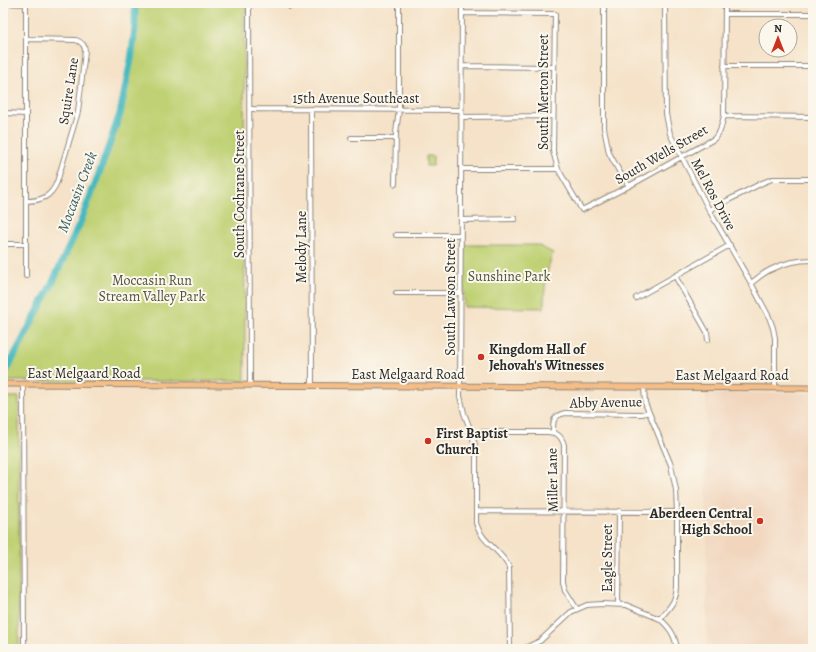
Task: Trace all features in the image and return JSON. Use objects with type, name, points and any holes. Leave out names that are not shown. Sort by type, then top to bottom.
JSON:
[{"type":"main road","name":"East Melgaard Road","points":[[3,384],[813,388]]},
{"type":"street","points":[[3,3],[26,3],[26,276]]},
{"type":"street","name":"South Cochrane Street","points":[[249,3],[250,385]]},
{"type":"street","points":[[395,184],[396,138],[399,109],[399,3]]},
{"type":"street","name":"South Lawson Street","points":[[462,3],[461,404],[475,446],[476,523],[479,532],[484,539],[504,558],[509,567],[510,649]]},
{"type":"street","points":[[604,3],[604,128],[609,153],[629,186]]},
{"type":"street","name":"Mel Ros Drive","points":[[665,3],[666,114],[670,134],[709,210],[769,317],[773,328],[775,344],[775,388]]},
{"type":"street","name":"South Wells Street","points":[[582,210],[714,139],[720,131],[724,116],[725,3]]},
{"type":"street","name":"South Merton Street","points":[[462,14],[555,14],[552,151],[558,169],[582,210]]},
{"type":"street","points":[[724,14],[813,14]]},
{"type":"street","name":"Squire Lane","points":[[26,39],[76,40],[80,41],[84,45],[85,51],[78,112],[57,182],[52,191],[45,197],[26,201]]},
{"type":"street","points":[[462,66],[554,67]]},
{"type":"street","points":[[724,66],[813,66]]},
{"type":"street","name":"15th Avenue Southeast","points":[[250,109],[461,110]]},
{"type":"street","name":"Melody Lane","points":[[311,109],[312,386]]},
{"type":"street","points":[[3,113],[26,114]]},
{"type":"street","points":[[461,116],[553,116]]},
{"type":"street","points":[[724,116],[813,117]]},
{"type":"street","points":[[352,138],[396,138]]},
{"type":"street","points":[[461,169],[558,169]]},
{"type":"street","points":[[709,210],[772,179],[813,179]]},
{"type":"street","points":[[461,220],[515,219]]},
{"type":"street","points":[[396,235],[461,235]]},
{"type":"street","points":[[3,244],[26,244]]},
{"type":"street","points":[[636,298],[730,246]]},
{"type":"street","points":[[751,283],[770,270],[787,263],[813,260]]},
{"type":"street","points":[[675,276],[707,332],[708,340]]},
{"type":"street","points":[[396,293],[461,293]]},
{"type":"street","points":[[23,384],[24,649]]},
{"type":"street","points":[[644,387],[645,402],[671,465],[676,490],[677,587],[674,601],[660,618]]},
{"type":"street","name":"Abby Avenue","points":[[553,433],[555,417],[560,414],[642,414],[649,412]]},
{"type":"street","name":"Miller Lane","points":[[472,434],[480,432],[553,433],[560,436],[562,439],[564,445],[564,587],[577,609]]},
{"type":"street","points":[[476,511],[677,512]]},
{"type":"street","name":"Eagle Street","points":[[618,604],[619,511]]},
{"type":"street","points":[[519,649],[525,648],[540,641],[577,609],[587,605],[602,604],[626,605],[660,618],[671,630],[677,649]]},
{"type":"shaded area","name":"Aberdeen Central High School","points":[[706,393],[813,393],[813,649],[707,649]]},
{"type":"green space","name":"Moccasin Run Stream Valley Park","points":[[135,3],[246,3],[246,12],[244,13],[245,381],[9,381],[3,379],[50,288],[81,221],[100,171],[120,114],[131,60],[135,29]]},
{"type":"green space","points":[[426,156],[433,156],[433,166],[426,166]]},
{"type":"green space","name":"Sunshine Park","points":[[464,245],[537,245],[553,253],[546,280],[544,308],[464,307]]},
{"type":"green space","points":[[3,397],[19,397],[19,649],[3,649]]},
{"type":"waterway","name":"Moccasin Creek","points":[[3,377],[50,288],[81,221],[100,171],[120,114],[131,60],[135,29],[135,3]]},
{"type":"place","name":"Kingdom Hall of Jehovah's Witnesses","points":[[481,357]]},
{"type":"place","name":"First Baptist Church","points":[[428,441]]},
{"type":"place","name":"Aberdeen Central High School","points":[[760,521]]}]
